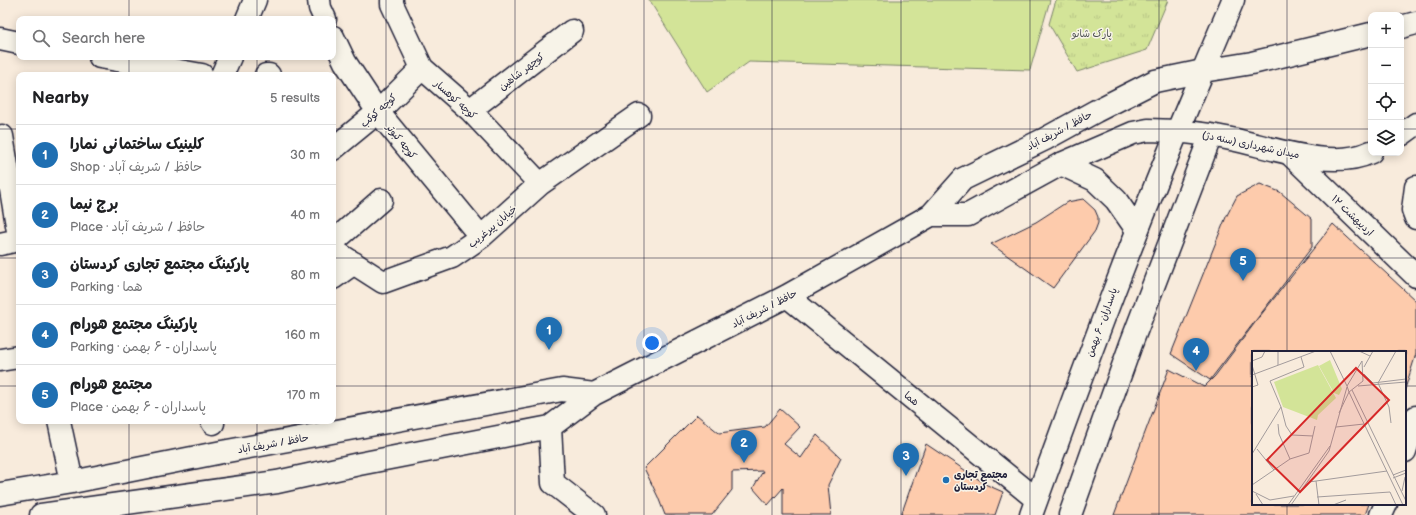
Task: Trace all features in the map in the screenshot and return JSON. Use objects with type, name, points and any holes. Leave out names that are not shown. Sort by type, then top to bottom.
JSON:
[{"type":"street","points":[[248,16],[256,0]]},
{"type":"street","points":[[319,0],[320,8],[324,16]]},
{"type":"street","name":"کوچه کوهسار","points":[[392,0],[392,4],[422,68],[470,110],[540,184]]},
{"type":"street","points":[[1177,131],[1233,0]]},
{"type":"street","points":[[1404,26],[1416,23]]},
{"type":"street","name":"کوچهر شاهین","points":[[470,110],[572,31]]},
{"type":"street","points":[[1203,71],[1252,63],[1368,35]]},
{"type":"street","points":[[0,39],[16,42]]},
{"type":"street","name":"کوچه کبوتر","points":[[336,43],[345,62],[378,112],[481,237]]},
{"type":"street","points":[[117,60],[185,72]]},
{"type":"street","points":[[223,72],[229,60]]},
{"type":"street","name":"کوچه کوکب","points":[[336,144],[378,112],[422,68]]},
{"type":"street","name":"حافظ / شریف آباد","points":[[41,515],[277,482],[359,464],[550,427],[594,394],[787,296],[931,216],[964,179],[1045,139],[1155,81],[1203,71]]},
{"type":"street","name":"خیابان پیرغریب","points":[[336,252],[383,282],[452,257],[481,237],[540,184],[639,115]]},
{"type":"street","points":[[1404,133],[1416,124]]},
{"type":"street","name":"حافظ / شریف آباد","points":[[931,216],[968,215],[1061,164],[1133,133],[1148,130],[1177,131]]},
{"type":"street","name":"میدان شهرداری (سنه دژ)","points":[[1177,131],[1211,135],[1290,154],[1328,159],[1346,159],[1368,153]]},
{"type":"street","name":"پاسداران - ۶ بهمن","points":[[1034,507],[1106,308],[1177,131]]},
{"type":"street","points":[[1070,515],[1132,344],[1211,135]]},
{"type":"street","points":[[7,137],[16,214]]},
{"type":"street","name":"۱۲ اردیبهشت","points":[[1290,154],[1416,276]]},
{"type":"street","points":[[1061,164],[1095,180],[1116,200],[1137,230]]},
{"type":"street","points":[[1416,187],[1413,210],[1416,218]]},
{"type":"street","points":[[336,239],[381,200]]},
{"type":"street","points":[[0,244],[16,240]]},
{"type":"street","points":[[336,276],[354,263]]},
{"type":"street","name":"هما","points":[[787,296],[1034,507]]},
{"type":"street","points":[[0,360],[16,357]]},
{"type":"street","name":"حافظ / شریف آباد","points":[[0,494],[72,482],[222,452],[562,390],[594,394]]},
{"type":"street","points":[[1406,448],[1416,416]]},
{"type":"street","points":[[60,424],[72,482]]},
{"type":"street","points":[[550,427],[553,483],[594,515]]},
{"type":"street","points":[[147,499],[166,515]]},
{"type":"street","points":[[1381,515],[1386,505]]},
{"type":"green space","points":[[649,0],[1050,0],[1030,70],[749,62],[707,92]]},
{"type":"green space","name":"پارک شانو","points":[[1056,0],[1168,0],[1147,50],[1077,72],[1049,24]]},
{"type":"building","points":[[1260,184],[1280,192],[1312,219],[1312,247],[1210,380],[1171,354],[1226,217],[1237,196]]},
{"type":"building","points":[[1083,199],[1095,210],[1098,217],[1098,223],[1095,231],[1053,288],[991,244],[1036,222],[1067,202]]},
{"type":"building","points":[[1333,224],[1416,301],[1416,354],[1406,386],[1406,351],[1252,351],[1252,505],[1369,505],[1365,515],[1114,515],[1169,369],[1204,387],[1215,376],[1260,316]]},
{"type":"building","points":[[780,409],[800,427],[784,444],[801,458],[817,435],[841,458],[828,485],[831,515],[783,515],[783,488],[768,505],[753,488],[763,471],[732,472],[732,490],[712,515],[665,515],[644,468],[697,415],[719,433],[765,427]]},
{"type":"building","name":"مجتمع تجاری کردستان","points":[[926,444],[987,485],[1003,492],[995,515],[901,515]]},
{"type":"place","name":"مجتمع هورام","points":[[1243,281]]},
{"type":"place","name":"کلینیک ساختمانی نمارا","points":[[549,350]]},
{"type":"place","name":"پارکینگ مجتمع هورام","points":[[1196,371]]},
{"type":"place","name":"برج نیما","points":[[744,463]]},
{"type":"place","name":"پارکینگ مجتمع تجاری کردستان","points":[[906,476]]},
{"type":"place","name":"مجتمع تجاری کردستان","points":[[946,480]]}]
